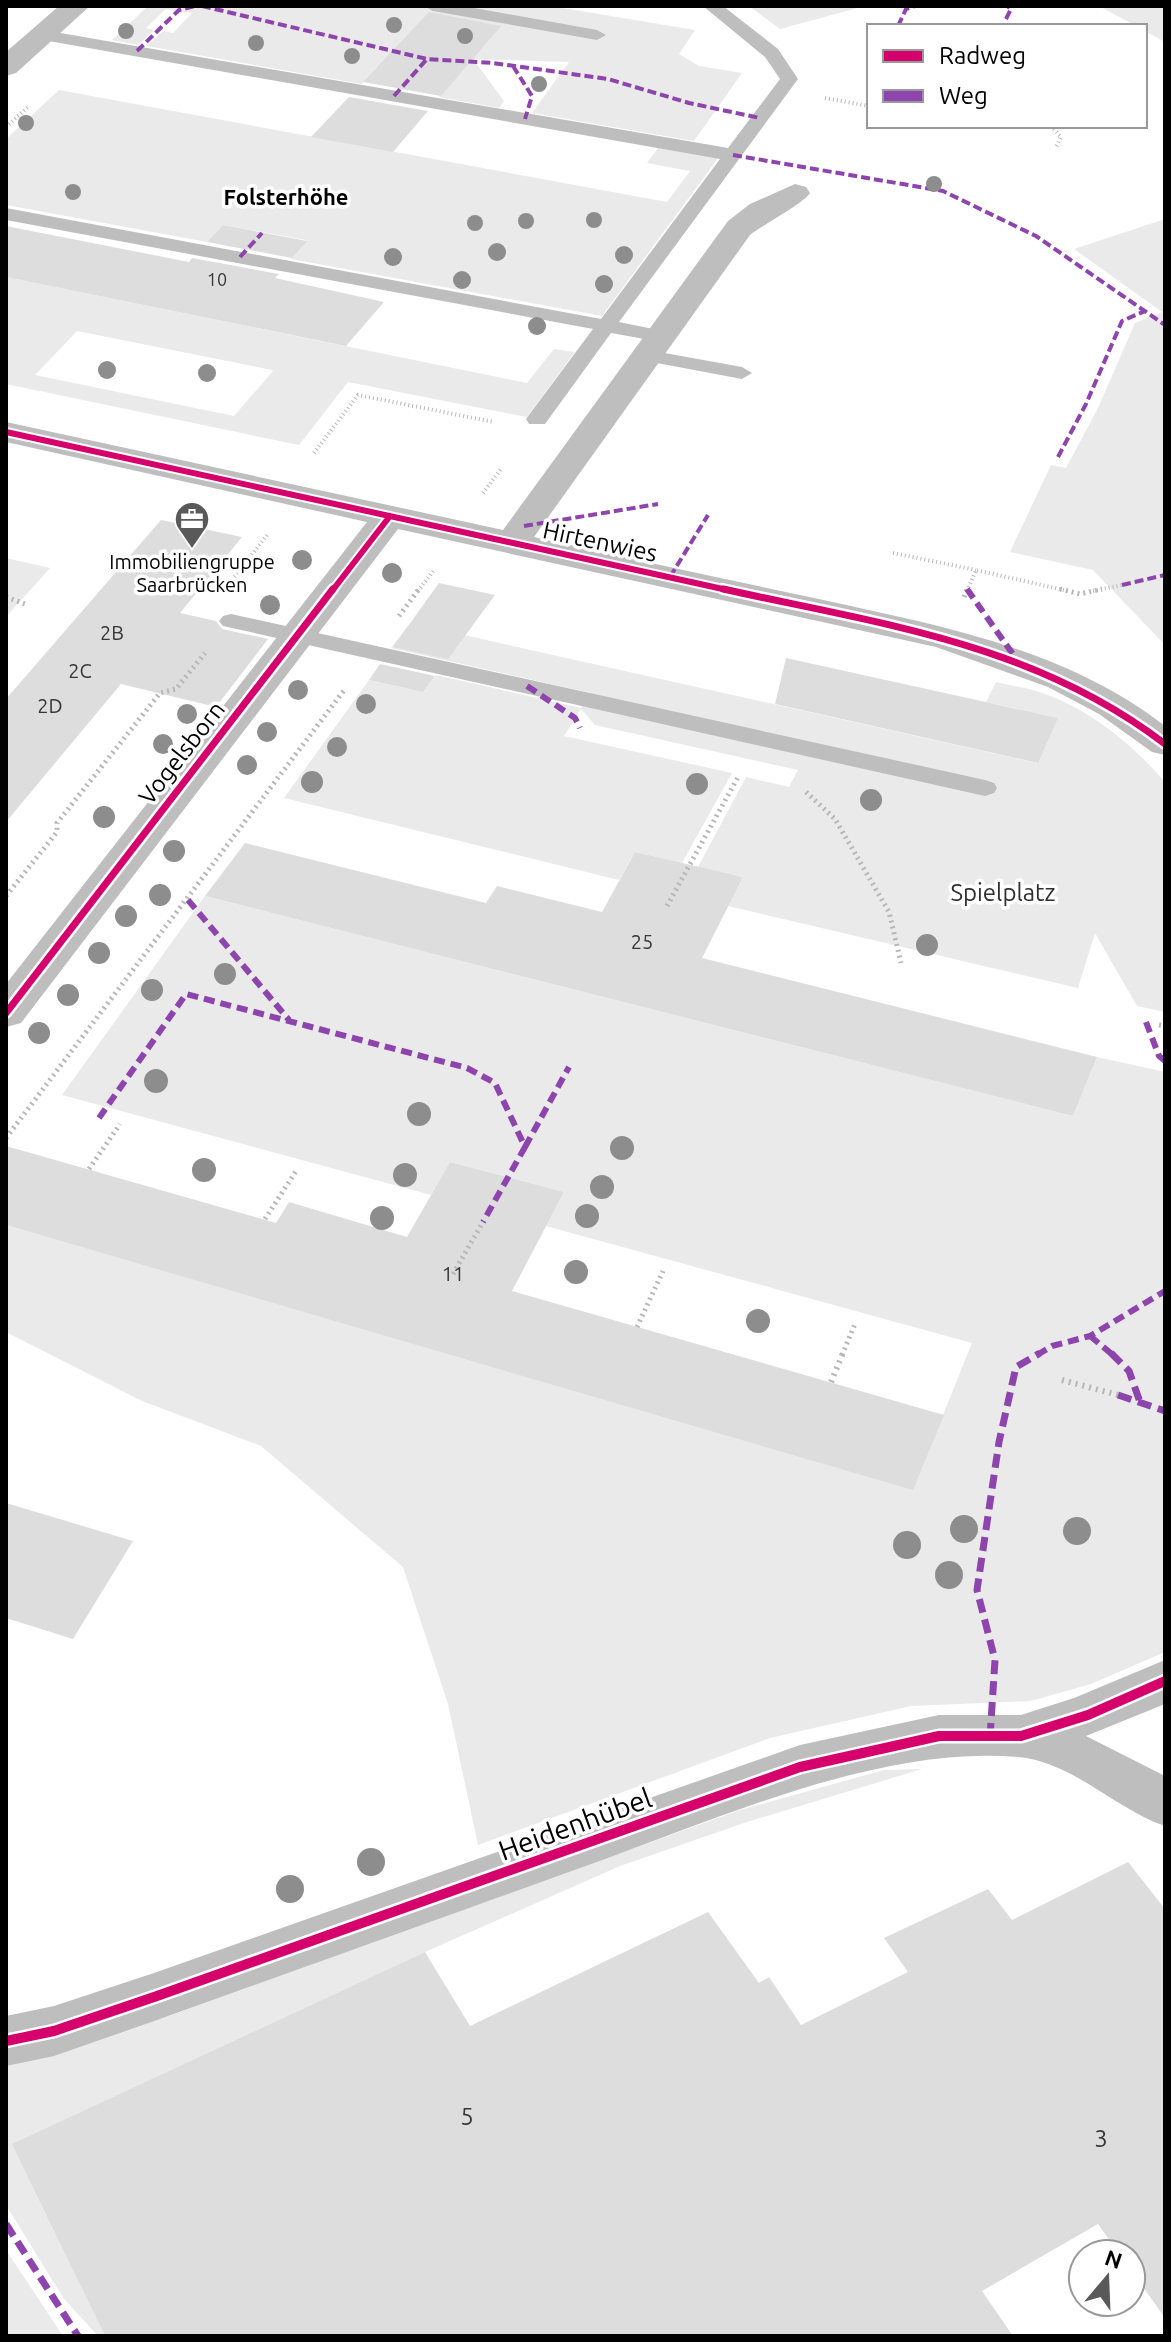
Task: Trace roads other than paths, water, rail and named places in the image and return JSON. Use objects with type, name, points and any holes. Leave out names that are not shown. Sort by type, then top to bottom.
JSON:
[{"type":"street","points":[[6,67],[76,6]]},
{"type":"street","name":"Hirtenwies","points":[[512,543],[739,228],[761,211],[795,193]]},
{"type":"street","name":"Hirtenwies","points":[[6,432],[982,649],[1096,693],[1165,744]]},
{"type":"street","name":"Vogelsborn","points":[[6,1013],[390,516]]},
{"type":"street","name":"Heidenhübel","points":[[1021,1736],[1088,1715],[1165,1681]]},
{"type":"street","name":"Heidenhübel","points":[[6,2041],[54,2031],[157,1996],[800,1767],[939,1736],[1021,1736],[1072,1750],[1132,1780],[1165,1804]]},
{"type":"lane","points":[[433,6],[597,35]]},
{"type":"lane","points":[[537,419],[789,79],[772,53],[712,6]]},
{"type":"lane","points":[[43,35],[733,155]]},
{"type":"lane","points":[[6,214],[606,325],[654,346],[742,373]]},
{"type":"lane","points":[[231,621],[985,788]]},
{"type":"place","name":"Immobiliengruppe Saarbrücken","points":[[192,550]]},
{"type":"district","name":"Folsterhöhe","points":[[286,197]]},
{"type":"park label","name":"Spielplatz","points":[[1003,893]]}]
